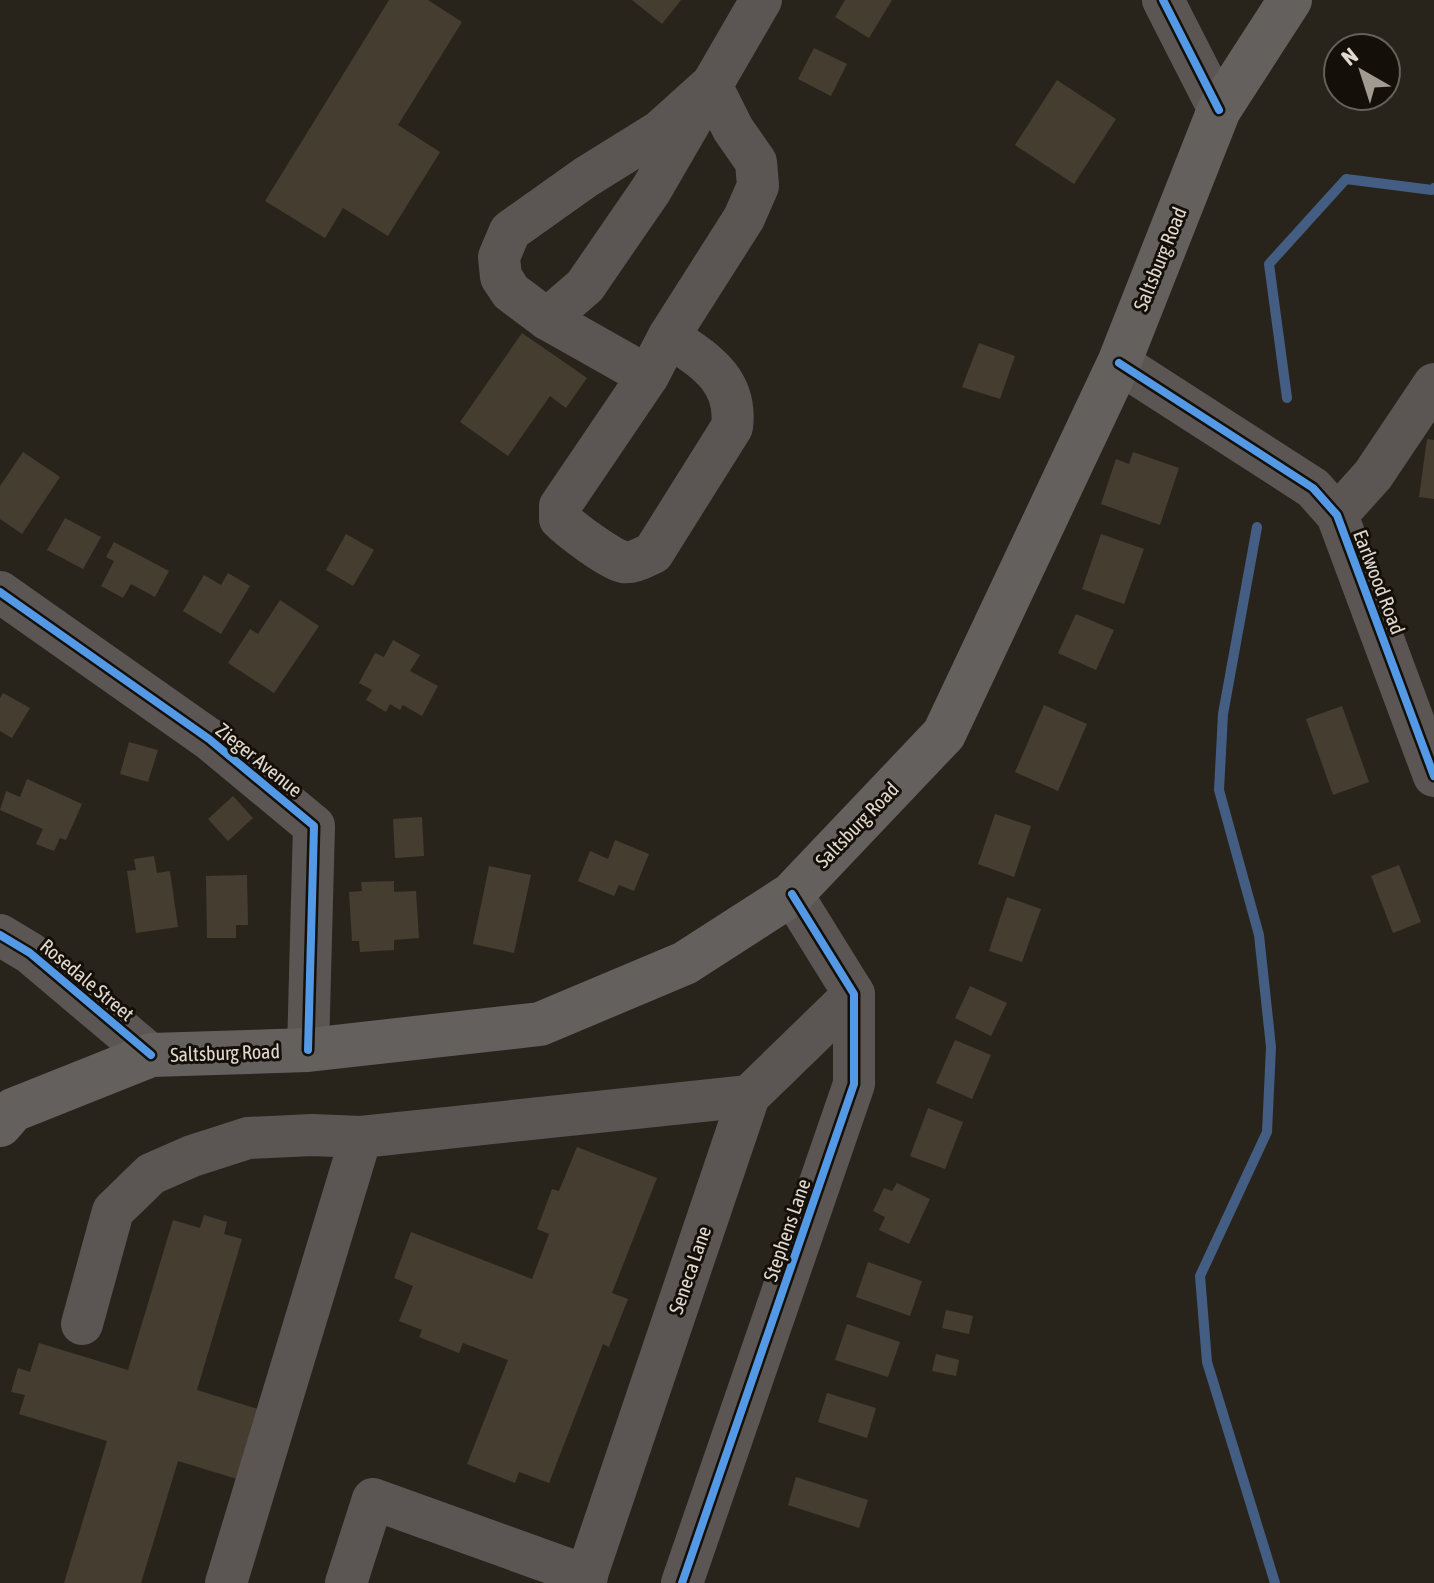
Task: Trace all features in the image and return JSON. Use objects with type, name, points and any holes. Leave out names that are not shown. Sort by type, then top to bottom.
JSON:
[{"type":"main road","name":"Saltsburg Road","points":[[0,1125],[13,1110],[151,1055],[308,1050],[540,1024],[685,963],[792,894],[944,734],[1119,363],[1219,110],[1290,0]]},
{"type":"street","points":[[547,319],[585,286],[651,190],[761,0]]},
{"type":"street","points":[[1163,0],[1219,110]]},
{"type":"street","points":[[648,376],[547,319],[511,292],[501,277],[499,257],[510,231],[586,177],[660,131],[711,85]]},
{"type":"street","points":[[669,336],[710,366],[724,383],[734,409],[732,427],[653,553],[623,562],[571,530],[560,519],[560,506],[648,376],[669,336],[744,218],[758,186],[756,162],[733,129],[711,85]]},
{"type":"street","name":"Earlwood Road","points":[[1119,363],[1313,488],[1337,515],[1434,776]]},
{"type":"street","points":[[1337,515],[1373,475],[1434,384]]},
{"type":"street","name":"Zieger Avenue","points":[[0,592],[209,739],[314,826],[308,1050]]},
{"type":"street","points":[[792,894],[854,994]]},
{"type":"street","name":"Rosedale Street","points":[[0,935],[30,953],[151,1055]]},
{"type":"street","name":"Seneca Lane","points":[[585,1580],[749,1096],[854,994]]},
{"type":"street","name":"Stephens Lane","points":[[682,1583],[854,1084],[854,994]]},
{"type":"street","points":[[82,1324],[113,1211],[151,1174],[192,1156],[248,1138],[312,1135],[361,1137],[749,1096]]},
{"type":"street","points":[[226,1583],[361,1137]]},
{"type":"street","points":[[346,1583],[373,1499],[585,1580]]},
{"type":"building","points":[[389,0],[428,0],[462,22],[398,125],[440,152],[388,236],[343,208],[325,238],[265,201]]},
{"type":"building","points":[[632,0],[681,0],[662,24]]},
{"type":"building","points":[[845,0],[892,0],[869,38],[835,17]]},
{"type":"building","points":[[814,48],[847,64],[831,96],[798,79]]},
{"type":"building","points":[[1057,80],[1116,119],[1074,184],[1015,145]]},
{"type":"building","points":[[522,333],[587,378],[566,408],[550,396],[508,456],[460,422]]},
{"type":"building","points":[[979,343],[1015,356],[1000,399],[962,387]]},
{"type":"building","points":[[1427,439],[1434,440],[1434,499],[1419,497]]},
{"type":"building","points":[[23,452],[60,477],[22,534],[0,519],[0,486]]},
{"type":"building","points":[[1133,452],[1179,468],[1160,525],[1101,504],[1116,459],[1129,464]]},
{"type":"building","points":[[65,518],[101,537],[83,569],[47,550]]},
{"type":"building","points":[[346,534],[374,550],[353,586],[326,570]]},
{"type":"building","points":[[1101,534],[1144,549],[1124,604],[1082,589]]},
{"type":"building","points":[[114,542],[169,571],[155,597],[131,584],[123,598],[101,586],[114,561],[106,557]]},
{"type":"building","points":[[228,573],[250,586],[221,634],[183,611],[204,575],[221,585]]},
{"type":"building","points":[[280,600],[319,626],[274,693],[228,663],[250,629],[258,634]]},
{"type":"building","points":[[1076,614],[1114,630],[1096,670],[1058,653]]},
{"type":"building","points":[[393,640],[420,655],[410,671],[438,686],[422,716],[403,705],[400,710],[390,704],[386,712],[366,700],[372,690],[359,683],[375,653],[384,657]]},
{"type":"building","points":[[3,693],[30,708],[12,738],[0,731],[0,698]]},
{"type":"building","points":[[1044,705],[1087,724],[1058,791],[1015,772]]},
{"type":"building","points":[[1342,706],[1369,782],[1333,795],[1306,719]]},
{"type":"building","points":[[129,742],[158,750],[148,782],[120,774]]},
{"type":"building","points":[[27,779],[82,804],[66,840],[60,838],[54,851],[36,844],[43,829],[0,810],[6,791],[20,797]]},
{"type":"building","points":[[233,796],[253,818],[228,841],[208,819]]},
{"type":"building","points":[[995,814],[1031,826],[1014,877],[978,864]]},
{"type":"building","points":[[422,817],[424,856],[395,858],[393,819]]},
{"type":"building","points":[[615,840],[649,854],[634,891],[619,885],[614,896],[578,881],[590,851],[608,859]]},
{"type":"building","points":[[154,856],[157,873],[170,871],[178,927],[136,933],[127,871],[136,870],[134,859]]},
{"type":"building","points":[[1399,865],[1421,922],[1393,933],[1371,876]]},
{"type":"building","points":[[489,866],[531,875],[514,953],[473,944]]},
{"type":"building","points":[[247,875],[248,925],[236,925],[236,938],[207,938],[206,876]]},
{"type":"building","points":[[394,881],[394,892],[416,891],[419,938],[394,940],[394,950],[360,952],[359,941],[352,941],[349,892],[362,891],[361,882]]},
{"type":"building","points":[[1007,897],[1041,909],[1022,962],[989,951]]},
{"type":"building","points":[[970,986],[1007,1003],[991,1036],[955,1018]]},
{"type":"building","points":[[955,1040],[991,1055],[972,1099],[936,1083]]},
{"type":"building","points":[[928,1108],[963,1122],[945,1169],[910,1156]]},
{"type":"building","points":[[577,1147],[657,1178],[612,1293],[628,1299],[609,1347],[603,1344],[549,1483],[519,1472],[515,1483],[467,1464],[508,1360],[463,1343],[459,1353],[419,1337],[422,1330],[399,1321],[413,1286],[394,1278],[411,1232],[532,1279],[549,1234],[537,1229],[552,1189],[559,1191]]},
{"type":"building","points":[[897,1183],[930,1199],[909,1244],[879,1230],[885,1217],[873,1211],[884,1188],[892,1191]]},
{"type":"building","points":[[204,1215],[227,1222],[224,1234],[242,1239],[197,1390],[258,1409],[237,1479],[178,1461],[141,1583],[64,1583],[107,1441],[19,1414],[25,1395],[11,1392],[18,1368],[30,1372],[39,1343],[128,1370],[173,1220],[200,1228]]},
{"type":"building","points":[[868,1262],[922,1281],[910,1316],[856,1297]]},
{"type":"building","points":[[946,1310],[973,1316],[969,1334],[942,1328]]},
{"type":"building","points":[[847,1324],[900,1342],[888,1377],[835,1360]]},
{"type":"building","points":[[936,1354],[959,1360],[956,1376],[932,1371]]},
{"type":"building","points":[[827,1393],[876,1408],[867,1438],[818,1422]]},
{"type":"building","points":[[796,1477],[868,1500],[859,1528],[788,1505]]},
{"type":"waterway","points":[[1287,398],[1269,264],[1346,179],[1434,188]]},
{"type":"waterway","points":[[1257,527],[1223,714],[1219,790],[1259,935],[1271,1047],[1267,1132],[1200,1276],[1207,1362],[1275,1583]]},
{"type":"cycle path","points":[[1163,0],[1219,110]]},
{"type":"cycle path","points":[[1119,363],[1313,488],[1337,515],[1434,776]]},
{"type":"cycle path","points":[[0,592],[209,739],[314,826],[308,1050]]},
{"type":"cycle path","points":[[682,1583],[854,1084],[854,994],[792,894]]},
{"type":"cycle path","points":[[0,935],[30,953],[151,1055]]}]
